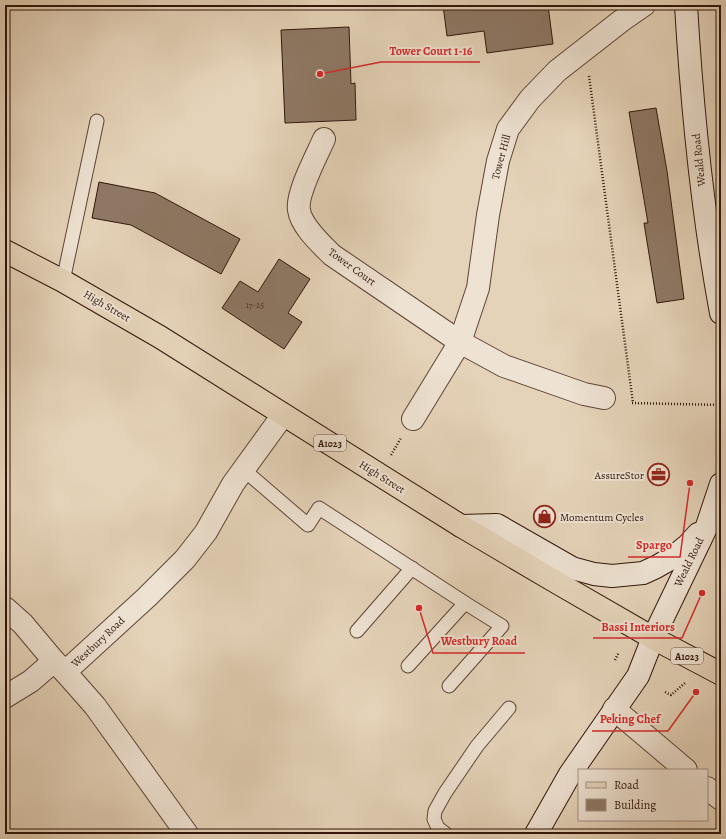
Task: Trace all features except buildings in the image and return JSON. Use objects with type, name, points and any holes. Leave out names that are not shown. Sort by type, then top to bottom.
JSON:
[{"type":"main road","name":"High Street","points":[[5,251],[63,281],[160,337],[461,526],[652,638],[721,674]]},
{"type":"street","name":"Tower Hill","points":[[413,419],[460,342],[478,288],[488,215],[498,161],[508,129],[530,99],[552,77],[621,21],[644,5]]},
{"type":"street","name":"Weald Road","points":[[686,5],[689,67],[703,202],[721,313]]},
{"type":"street","name":"Tower Court","points":[[324,139],[299,199],[299,210],[306,225],[315,238],[332,255],[460,342]]},
{"type":"street","points":[[460,342],[504,366],[584,394],[604,398]]},
{"type":"street","name":"Westbury Road","points":[[187,834],[95,706],[59,666],[147,597],[185,559],[206,532],[233,484],[283,415]]},
{"type":"street","name":"Weald Road","points":[[536,834],[570,774],[638,676],[652,638],[707,526],[721,484]]},
{"type":"street","points":[[461,526],[497,526],[572,568],[594,574],[612,576],[642,573],[656,567],[672,558],[688,545],[707,526]]},
{"type":"street","points":[[5,608],[23,624],[59,666],[5,697]]},
{"type":"street","points":[[614,709],[685,769]]},
{"type":"street","points":[[708,789],[721,800]]},
{"type":"lane","points":[[63,281],[97,121]]},
{"type":"lane","points":[[244,470],[308,525],[319,508],[502,626],[449,686]]},
{"type":"lane","points":[[357,631],[412,568]]},
{"type":"lane","points":[[408,666],[465,603]]},
{"type":"lane","points":[[446,834],[438,828],[436,824],[434,819],[435,811],[445,793],[477,746],[508,708]]},
{"type":"path","points":[[585,50],[633,403]]},
{"type":"path","points":[[604,398],[633,403],[721,405]]},
{"type":"path","points":[[378,474],[413,419]]},
{"type":"path","points":[[665,692],[671,695],[687,682]]},
{"type":"place","name":"Tower Court 1-16","points":[[320,74]]},
{"type":"place","name":"AssureStor","points":[[659,475]]},
{"type":"place","name":"Spargo","points":[[690,483]]},
{"type":"place","name":"Momentum Cycles","points":[[544,517]]},
{"type":"place","name":"Bassi Interiors","points":[[702,593]]},
{"type":"place","name":"Westbury Road","points":[[419,608]]},
{"type":"place","name":"Peking Chef","points":[[696,692]]}]
